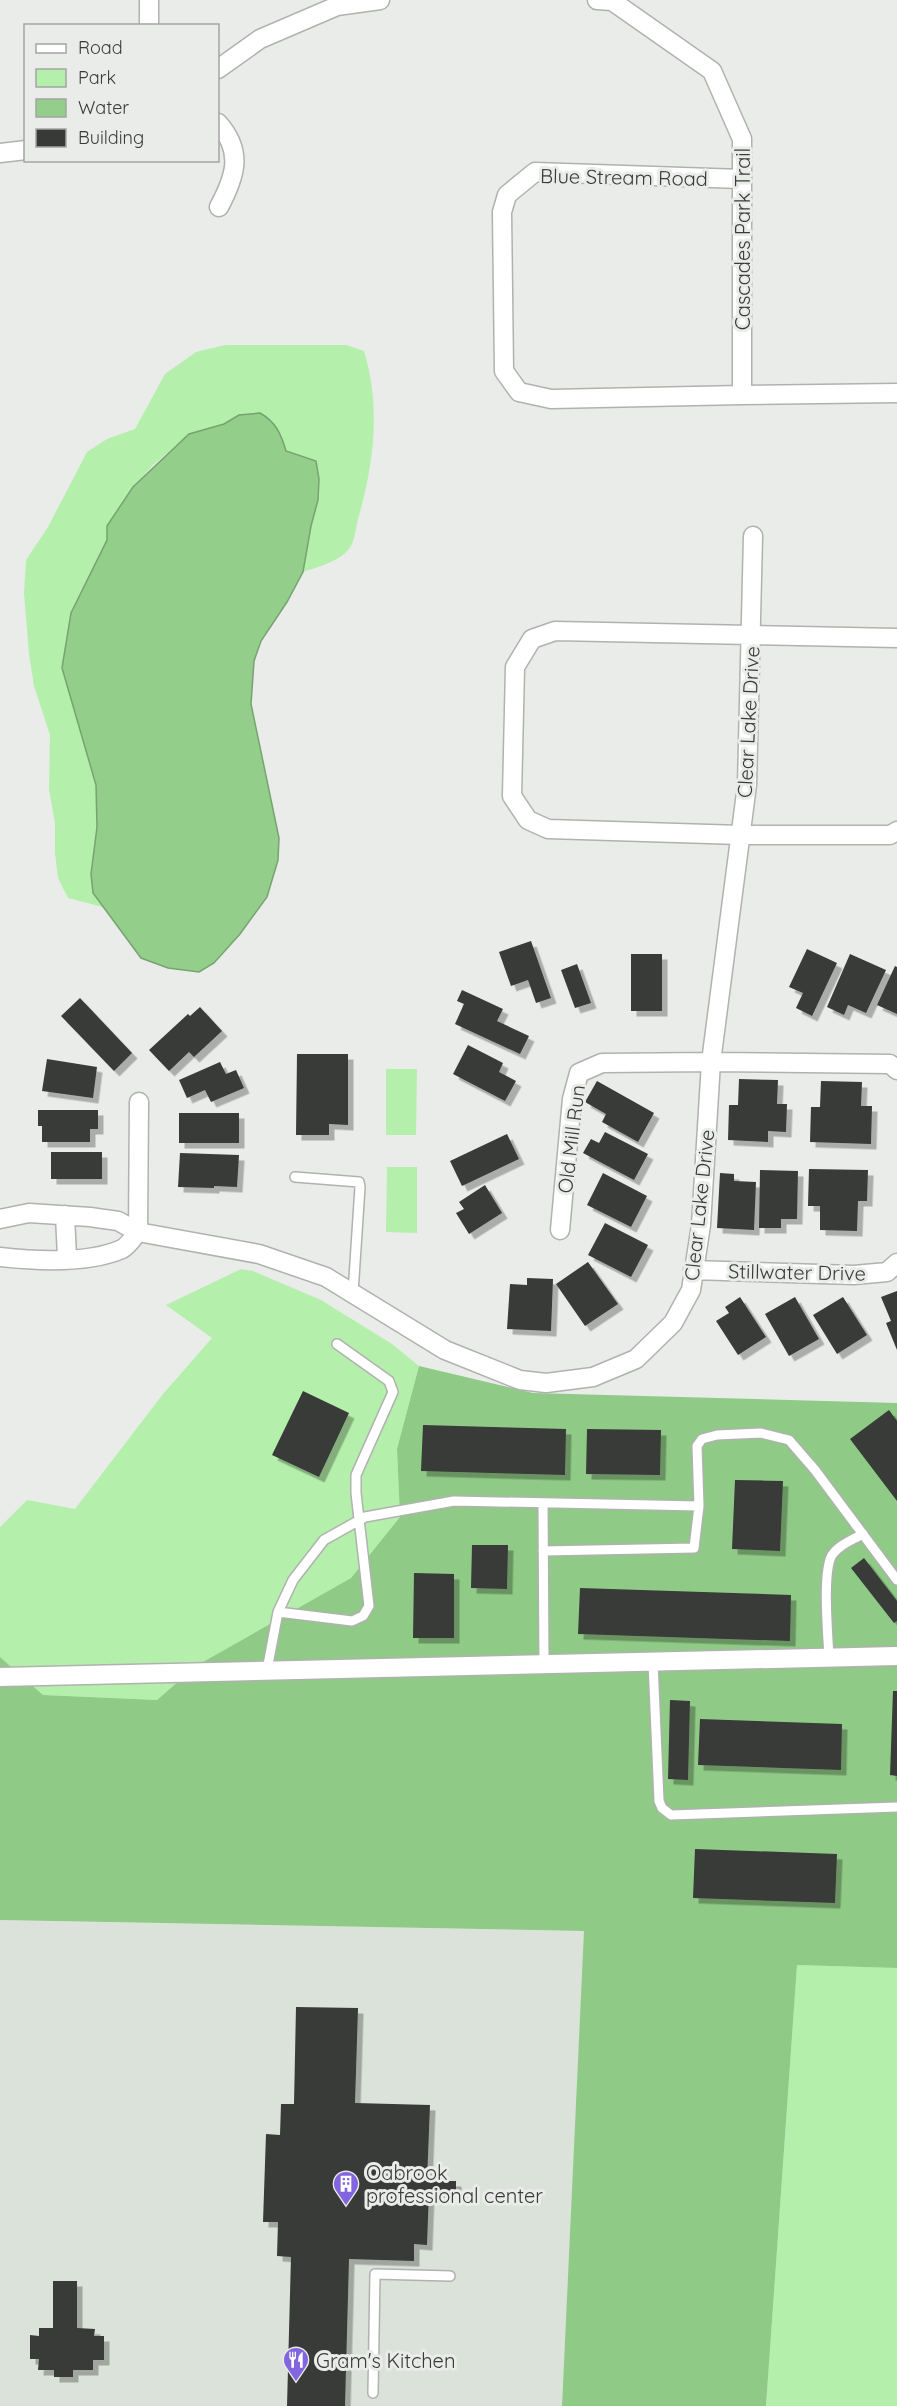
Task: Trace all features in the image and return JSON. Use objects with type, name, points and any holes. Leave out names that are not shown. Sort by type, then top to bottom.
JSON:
[{"type":"street","points":[[149,0],[149,24]]},
{"type":"street","points":[[219,68],[260,39],[337,6],[380,0]]},
{"type":"street","name":"Cascades Park Trail","points":[[597,0],[612,1],[712,71],[742,139],[742,395]]},
{"type":"street","points":[[219,124],[225,132],[235,161],[233,180],[219,207]]},
{"type":"street","points":[[0,153],[24,150]]},
{"type":"street","name":"Blue Stream Road","points":[[742,179],[535,172],[507,195],[502,212],[504,371],[519,392],[551,399],[742,395]]},
{"type":"street","points":[[742,395],[897,393]]},
{"type":"street","name":"Clear Lake Drive","points":[[0,1219],[29,1213],[118,1221],[138,1232],[259,1254],[326,1278],[445,1350],[520,1380],[546,1383],[593,1377],[636,1359],[673,1323],[690,1290],[701,1225],[711,1062],[747,785],[753,536]]},
{"type":"street","points":[[897,638],[555,631],[532,639],[515,667],[512,796],[528,820],[548,829],[741,835],[890,836],[897,831]]},
{"type":"street","points":[[711,1062],[890,1064],[897,1070]]},
{"type":"street","name":"Old Mill Run","points":[[560,1230],[572,1098],[579,1073],[602,1064],[711,1062]]},
{"type":"street","points":[[0,1257],[32,1261],[97,1257],[124,1248],[138,1232],[139,1102]]},
{"type":"street","points":[[65,1215],[68,1258]]},
{"type":"street","name":"Stillwater Drive","points":[[693,1270],[854,1275],[886,1272],[897,1263]]},
{"type":"street","points":[[0,1677],[897,1656]]},
{"type":"lane","points":[[295,1177],[358,1182],[360,1187],[353,1293]]},
{"type":"lane","points":[[278,1612],[352,1621],[363,1616],[369,1606],[356,1493],[357,1475],[393,1392],[389,1381],[337,1344]]},
{"type":"lane","points":[[543,1551],[694,1548],[699,1506],[698,1446],[702,1439],[717,1435],[761,1433],[789,1440],[897,1580]]},
{"type":"lane","points":[[267,1670],[278,1612],[293,1580],[324,1540],[365,1517],[454,1501],[699,1506]]},
{"type":"lane","points":[[543,1503],[544,1664]]},
{"type":"lane","points":[[829,1658],[827,1569],[832,1555],[842,1545],[863,1534]]},
{"type":"lane","points":[[653,1662],[659,1801],[662,1808],[670,1815],[897,1807]]},
{"type":"lane","points":[[373,2393],[375,2274],[450,2276]]},
{"type":"shaded area","points":[[419,1366],[533,1393],[897,1403],[897,1968],[797,1965],[766,2406],[562,2406],[584,1931],[0,1920],[0,1657],[43,1695],[157,1700],[196,1666],[351,1578],[400,1517],[397,1449]]},
{"type":"shaded area","points":[[0,1920],[585,1931],[562,2406],[0,2406]]},
{"type":"green space","points":[[225,345],[346,345],[364,351],[374,414],[371,456],[364,498],[354,540],[347,551],[329,563],[303,572],[318,500],[316,462],[286,451],[281,434],[239,415],[224,424],[189,434],[152,466],[133,487],[107,526],[107,540],[71,613],[62,668],[96,785],[97,827],[91,874],[93,893],[103,907],[68,898],[58,878],[55,824],[49,789],[50,735],[34,686],[29,654],[24,593],[26,560],[48,527],[87,452],[107,439],[135,429],[165,374],[196,352]]},
{"type":"green space","points":[[386,1069],[417,1069],[416,1135],[386,1135]]},
{"type":"green space","points":[[387,1167],[417,1167],[417,1233],[386,1232]]},
{"type":"green space","points":[[241,1269],[253,1271],[321,1300],[392,1344],[419,1366],[397,1449],[400,1517],[351,1578],[196,1666],[157,1700],[43,1695],[0,1657],[0,1527],[27,1500],[75,1509],[163,1394],[212,1338],[166,1305]]},
{"type":"green space","points":[[797,1965],[897,1968],[897,2406],[766,2406]]},
{"type":"water","points":[[260,413],[277,429],[286,451],[316,461],[319,479],[318,500],[303,572],[287,602],[261,641],[254,661],[251,704],[279,838],[278,860],[267,897],[240,934],[214,963],[199,972],[168,968],[141,958],[93,893],[91,874],[97,827],[96,785],[62,668],[71,613],[107,540],[107,526],[133,487],[189,434],[224,424],[239,415]]},
{"type":"building","points":[[531,941],[551,998],[536,1003],[528,980],[511,986],[499,952]]},
{"type":"building","points":[[807,949],[837,963],[812,1016],[796,1008],[803,993],[789,987]]},
{"type":"building","points":[[631,954],[662,954],[662,1011],[631,1011]]},
{"type":"building","points":[[850,954],[886,970],[866,1013],[848,1005],[844,1015],[827,1007]]},
{"type":"building","points":[[577,964],[591,1003],[575,1008],[561,970]]},
{"type":"building","points":[[895,966],[897,967],[897,1014],[877,1005]]},
{"type":"building","points":[[462,990],[503,1009],[497,1021],[529,1036],[520,1054],[455,1024],[464,1004],[457,1001]]},
{"type":"building","points":[[80,998],[132,1053],[114,1071],[61,1016]]},
{"type":"building","points":[[200,1007],[222,1031],[194,1057],[189,1052],[169,1071],[149,1050],[188,1014],[190,1016]]},
{"type":"building","points":[[468,1045],[503,1063],[499,1072],[516,1081],[505,1101],[453,1074]]},
{"type":"building","points":[[297,1054],[348,1054],[348,1125],[329,1124],[329,1135],[296,1135]]},
{"type":"building","points":[[47,1059],[97,1067],[93,1098],[42,1091]]},
{"type":"building","points":[[220,1062],[226,1074],[236,1070],[244,1088],[211,1102],[205,1090],[187,1098],[179,1080]]},
{"type":"building","points":[[739,1079],[778,1080],[777,1104],[787,1104],[786,1132],[768,1131],[768,1142],[728,1140],[729,1105],[738,1105]]},
{"type":"building","points":[[597,1081],[654,1113],[638,1142],[602,1122],[606,1114],[585,1102]]},
{"type":"building","points":[[821,1081],[862,1082],[861,1106],[872,1106],[871,1144],[810,1142],[811,1107],[820,1107]]},
{"type":"building","points":[[38,1110],[98,1110],[98,1129],[90,1129],[90,1142],[42,1142],[42,1126],[38,1126]]},
{"type":"building","points":[[179,1113],[239,1113],[239,1143],[179,1143]]},
{"type":"building","points":[[605,1132],[648,1154],[634,1180],[583,1153],[591,1139],[599,1143]]},
{"type":"building","points":[[507,1134],[519,1159],[462,1186],[450,1161]]},
{"type":"building","points":[[51,1152],[102,1152],[102,1179],[51,1179]]},
{"type":"building","points":[[180,1153],[239,1155],[237,1187],[178,1187]]},
{"type":"building","points":[[809,1169],[868,1170],[867,1201],[858,1201],[857,1231],[820,1230],[820,1206],[808,1206]]},
{"type":"building","points":[[760,1170],[798,1171],[797,1219],[781,1219],[781,1228],[759,1228]]},
{"type":"building","points":[[603,1173],[647,1196],[631,1227],[587,1205]]},
{"type":"building","points":[[720,1173],[734,1174],[734,1181],[756,1182],[754,1230],[717,1228]]},
{"type":"building","points":[[485,1185],[502,1213],[469,1234],[456,1213],[464,1209],[459,1202]]},
{"type":"building","points":[[605,1223],[648,1245],[631,1277],[588,1255]]},
{"type":"building","points":[[588,1262],[618,1304],[585,1326],[556,1284]]},
{"type":"building","points":[[527,1278],[553,1279],[551,1331],[507,1329],[510,1284],[527,1285]]},
{"type":"building","points":[[897,1291],[897,1350],[886,1323],[891,1321],[881,1297]]},
{"type":"building","points":[[740,1297],[766,1337],[738,1355],[716,1321],[729,1313],[725,1307]]},
{"type":"building","points":[[795,1297],[819,1339],[789,1356],[765,1314]]},
{"type":"building","points":[[843,1297],[867,1335],[837,1354],[813,1315]]},
{"type":"building","points":[[303,1391],[349,1413],[319,1477],[272,1455]]},
{"type":"building","points":[[889,1410],[897,1421],[897,1501],[850,1439]]},
{"type":"building","points":[[423,1425],[566,1429],[565,1475],[421,1471]]},
{"type":"building","points":[[587,1429],[661,1430],[660,1475],[586,1474]]},
{"type":"building","points":[[735,1480],[783,1481],[780,1551],[732,1549]]},
{"type":"building","points":[[472,1545],[508,1545],[507,1589],[471,1588]]},
{"type":"building","points":[[864,1558],[897,1601],[897,1621],[894,1623],[851,1568]]},
{"type":"building","points":[[414,1573],[454,1574],[454,1638],[413,1638]]},
{"type":"building","points":[[580,1588],[791,1595],[790,1641],[578,1634]]},
{"type":"building","points":[[893,1691],[897,1691],[897,1776],[890,1775]]},
{"type":"building","points":[[670,1700],[690,1701],[688,1780],[668,1779]]},
{"type":"building","points":[[700,1719],[842,1724],[841,1770],[698,1765]]},
{"type":"building","points":[[695,1849],[837,1854],[835,1903],[693,1898]]},
{"type":"building","name":"Oabrook professional center","points":[[296,2007],[358,2008],[355,2103],[430,2105],[427,2181],[456,2181],[456,2192],[429,2192],[427,2245],[414,2244],[414,2261],[349,2259],[345,2406],[287,2406],[291,2257],[277,2256],[278,2222],[263,2222],[266,2134],[280,2135],[281,2104],[294,2104]]},
{"type":"building","points":[[53,2281],[77,2281],[77,2328],[95,2329],[94,2336],[104,2336],[104,2360],[93,2360],[93,2370],[73,2370],[73,2377],[54,2377],[54,2370],[38,2370],[39,2359],[30,2359],[30,2335],[39,2336],[39,2328],[53,2328]]},
{"type":"place","name":"Oabrook professional center","points":[[346,2207]]},
{"type":"place","name":"Gram's Kitchen","points":[[296,2383]]}]
